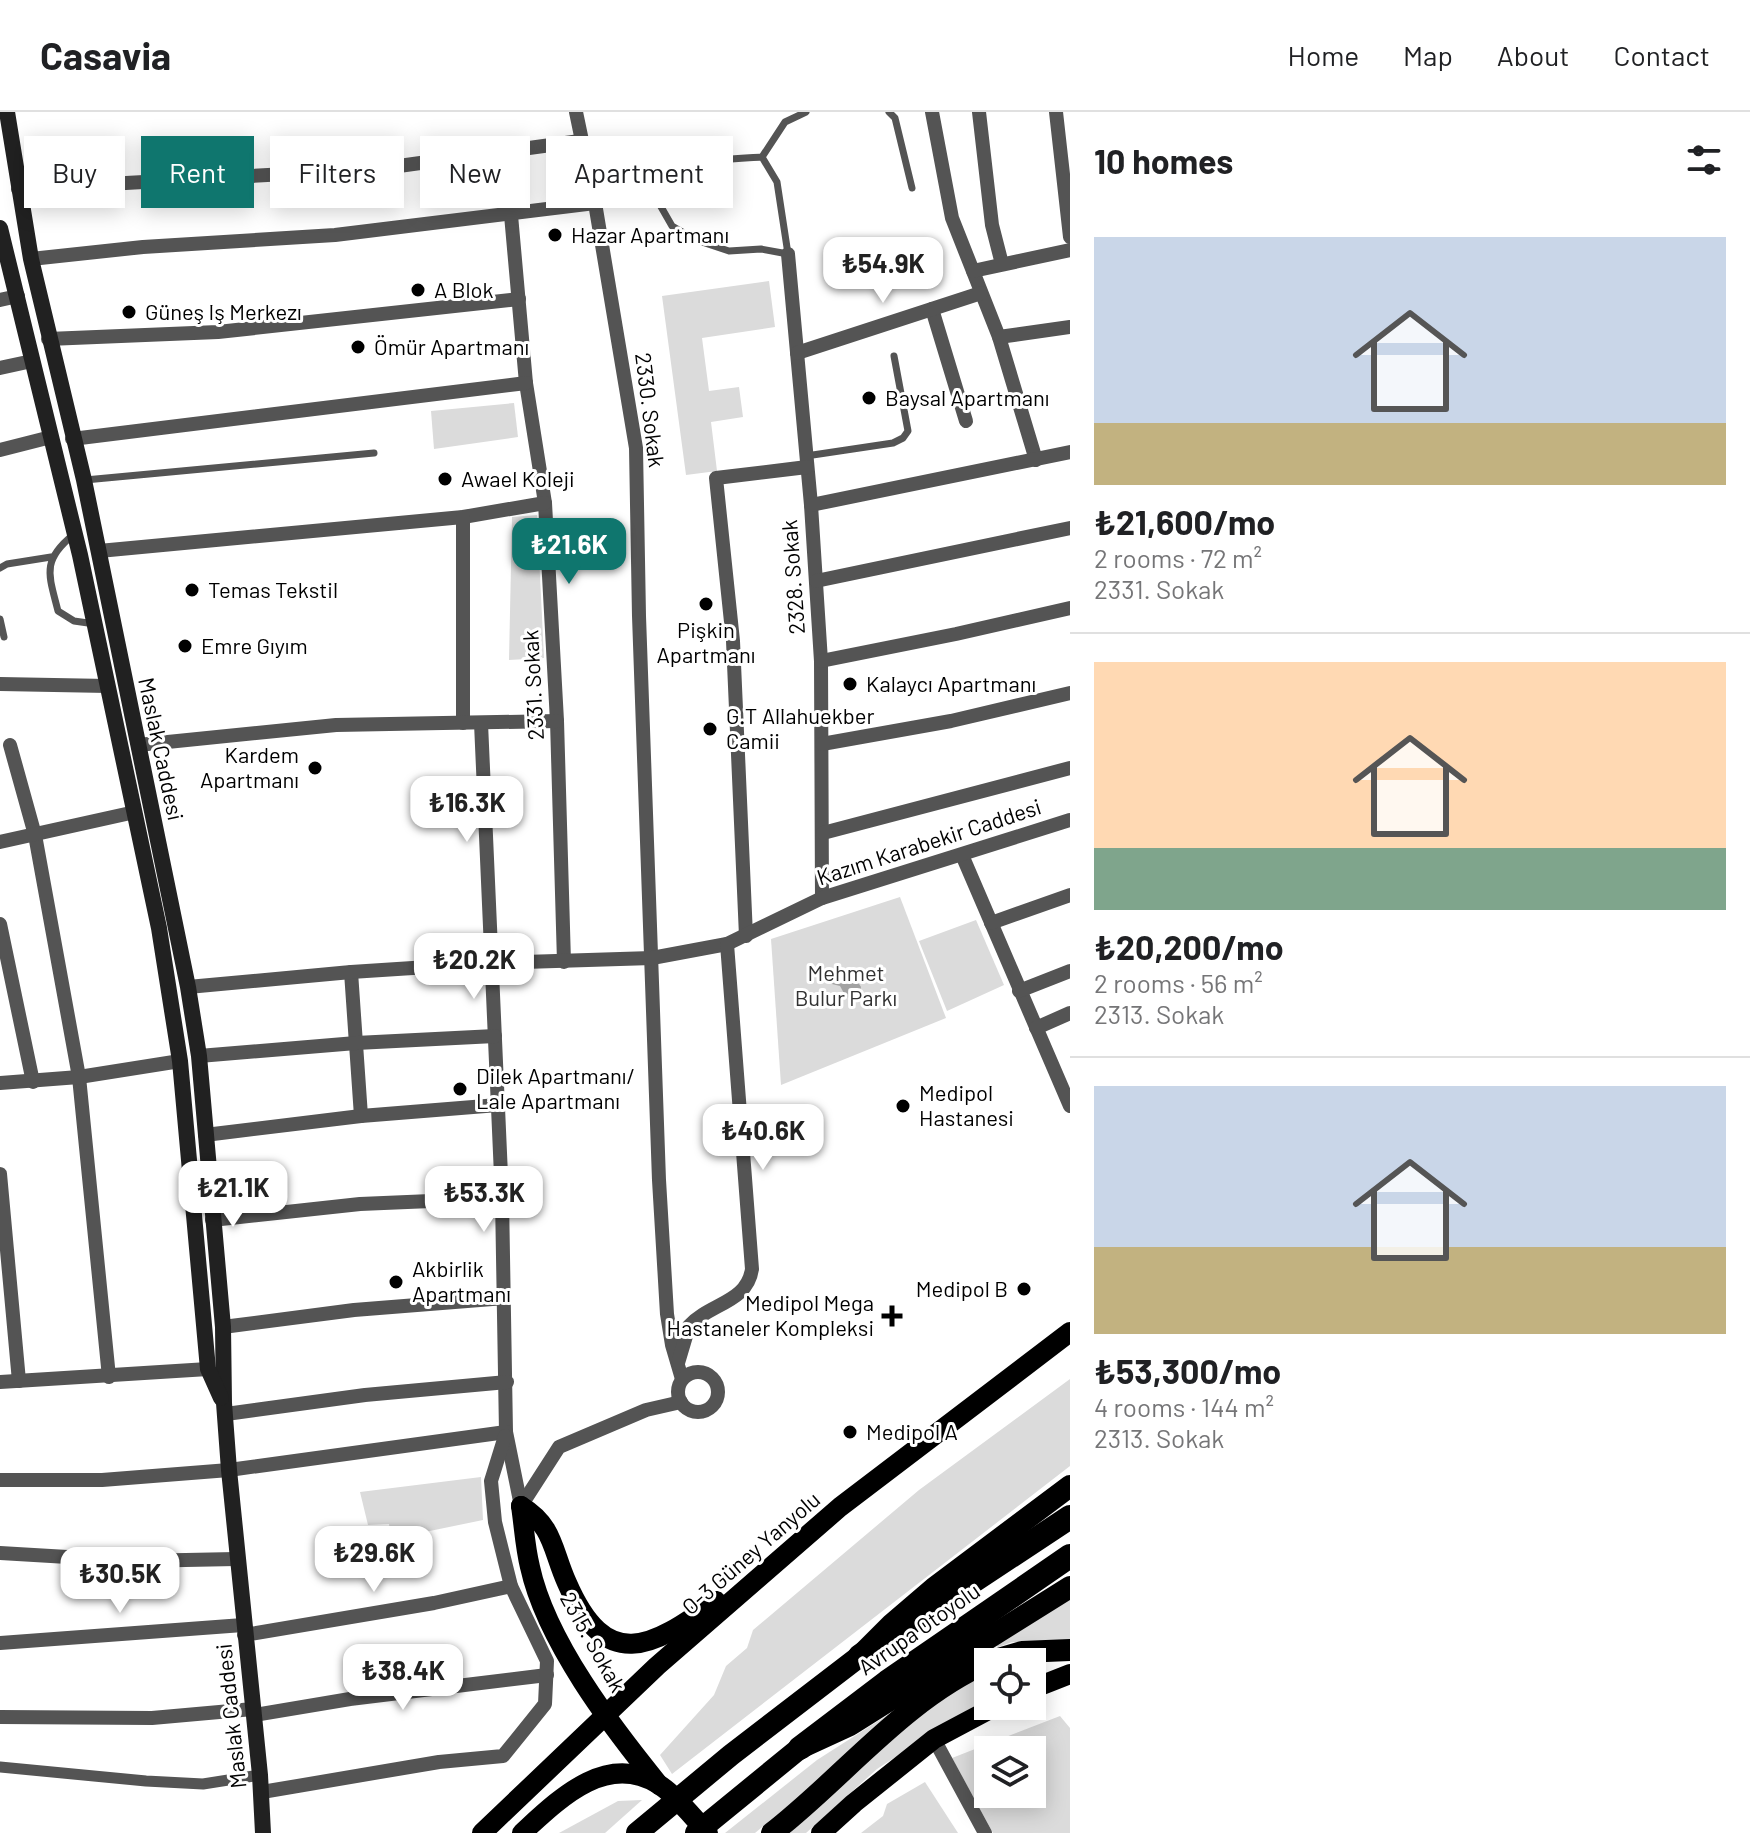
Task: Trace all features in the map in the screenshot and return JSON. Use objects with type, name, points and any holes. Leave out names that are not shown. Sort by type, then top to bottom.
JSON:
[{"type":"highway","points":[[637,1833],[860,1656],[934,1588],[1070,1486]]},
{"type":"highway","name":"Avrupa Otoyolu","points":[[860,1656],[1070,1517]]},
{"type":"highway","name":"Avrupa Otoyolu","points":[[800,1748],[887,1682],[1070,1556]]},
{"type":"highway","points":[[696,1833],[800,1748],[850,1725],[1070,1587]]},
{"type":"highway","points":[[1046,1651],[1070,1650]]},
{"type":"highway","points":[[772,1833],[913,1710],[942,1688],[974,1670]]},
{"type":"main road","name":"Maslak Caddesi","points":[[7,112],[31,259],[99,551],[188,987],[199,1056],[223,1327],[225,1408],[236,1559],[262,1792],[263,1833]]},
{"type":"main road","name":"Maslak Caddesi","points":[[0,228],[75,533],[159,928],[180,1061],[208,1369],[225,1408]]},
{"type":"main road","name":"O-3 Güney Yanyolu","points":[[482,1833],[657,1666],[840,1507],[1070,1332]]},
{"type":"main road","points":[[521,1506],[536,1515],[548,1530],[566,1582],[594,1630],[614,1641],[644,1643],[670,1632],[746,1578],[784,1556]]},
{"type":"main road","name":"2315. Sokak","points":[[521,1506],[530,1569],[551,1624],[583,1681],[659,1785],[708,1833]]},
{"type":"main road","points":[[1046,1684],[1069,1675]]},
{"type":"main road","points":[[821,1833],[934,1739],[974,1718]]},
{"type":"main road","points":[[522,1833],[546,1811],[590,1780],[611,1772],[632,1774],[659,1785]]},
{"type":"street","name":"2330. Sokak","points":[[576,112],[579,136]]},
{"type":"street","points":[[932,112],[952,218],[999,337],[1036,460]]},
{"type":"street","points":[[979,112],[992,225],[1002,264]]},
{"type":"street","points":[[1056,112],[1070,237]]},
{"type":"street","points":[[18,189],[377,169],[546,146]]},
{"type":"street","points":[[31,259],[143,247],[335,235],[560,208]]},
{"type":"street","name":"2330. Sokak","points":[[596,208],[636,448],[659,1180],[667,1314],[682,1379]]},
{"type":"street","name":"2331. Sokak","points":[[511,215],[526,383],[545,503],[557,721],[564,962]]},
{"type":"street","points":[[973,271],[1070,250]]},
{"type":"street","name":"2328. Sokak","points":[[788,254],[811,505],[821,661],[822,898]]},
{"type":"street","points":[[797,353],[981,293]]},
{"type":"street","points":[[0,300],[18,296]]},
{"type":"street","points":[[48,339],[218,332],[519,299]]},
{"type":"street","points":[[932,309],[966,421]]},
{"type":"street","points":[[999,337],[1070,327]]},
{"type":"street","points":[[0,368],[32,361]]},
{"type":"street","points":[[72,439],[526,383]]},
{"type":"street","points":[[0,450],[51,437]]},
{"type":"street","points":[[811,505],[1070,452]]},
{"type":"street","points":[[746,936],[735,748],[733,641],[716,478],[806,461]]},
{"type":"street","points":[[99,551],[463,517],[545,503]]},
{"type":"street","points":[[463,517],[463,723]]},
{"type":"street","points":[[816,581],[1070,528]]},
{"type":"street","points":[[821,661],[1070,608]]},
{"type":"street","points":[[0,684],[108,686]]},
{"type":"street","points":[[822,744],[951,721],[1070,693]]},
{"type":"street","points":[[138,745],[336,725],[557,721]]},
{"type":"street","points":[[481,723],[502,1198],[506,1432],[521,1506]]},
{"type":"street","points":[[10,745],[35,835],[79,1077],[109,1377]]},
{"type":"street","points":[[823,833],[1070,768]]},
{"type":"street","points":[[0,842],[135,812]]},
{"type":"street","name":"Kazım Karabekir Caddesi","points":[[188,987],[490,963],[652,958],[727,944],[822,898],[1070,820]]},
{"type":"street","points":[[962,855],[1070,1106]]},
{"type":"street","points":[[991,923],[1070,895]]},
{"type":"street","points":[[0,924],[33,1082]]},
{"type":"street","points":[[678,1364],[689,1326],[742,1293],[752,1269],[727,944]]},
{"type":"street","points":[[1019,991],[1070,971]]},
{"type":"street","points":[[351,972],[361,1116]]},
{"type":"street","points":[[1036,1028],[1070,1013]]},
{"type":"street","points":[[199,1056],[495,1036]]},
{"type":"street","points":[[0,1083],[79,1077],[180,1061]]},
{"type":"street","points":[[205,1135],[361,1116],[498,1105]]},
{"type":"street","points":[[0,1174],[19,1381]]},
{"type":"street","points":[[212,1220],[360,1204],[502,1198]]},
{"type":"street","points":[[223,1327],[354,1310],[505,1298]]},
{"type":"street","points":[[667,1314],[689,1326]]},
{"type":"street","points":[[1050,1348],[1070,1318]]},
{"type":"street","points":[[0,1382],[208,1369]]},
{"type":"street","points":[[693,1372],[706,1374],[716,1383],[717,1396],[710,1407],[698,1412],[691,1411],[681,1402],[678,1395],[682,1379],[693,1372]]},
{"type":"street","points":[[225,1408],[507,1382]]},
{"type":"street","points":[[521,1506],[559,1447],[646,1410],[681,1402]]},
{"type":"street","points":[[0,1480],[102,1480],[229,1470],[506,1432]]},
{"type":"street","points":[[262,1792],[439,1762],[503,1756],[545,1704],[547,1661],[511,1586],[495,1522],[491,1481],[506,1432]]},
{"type":"street","points":[[0,1553],[135,1561],[236,1559]]},
{"type":"street","points":[[0,1643],[244,1630],[434,1603],[511,1586]]},
{"type":"street","points":[[0,1717],[152,1718],[253,1712],[547,1675]]},
{"type":"street","points":[[934,1739],[985,1833]]},
{"type":"street","points":[[0,1767],[203,1784],[260,1775]]},
{"type":"lane","points":[[762,157],[785,122],[806,112]]},
{"type":"lane","points":[[889,112],[895,118],[912,188]]},
{"type":"lane","points":[[762,157],[777,182],[788,254],[761,249],[729,251],[696,240],[672,226],[660,205],[665,182],[680,169],[708,161],[762,157]]},
{"type":"lane","points":[[806,461],[893,443],[903,438],[908,431],[894,356]]},
{"type":"lane","points":[[84,480],[374,453]]},
{"type":"lane","points":[[0,568],[7,564],[51,557],[75,533]]},
{"type":"lane","points":[[51,557],[49,573],[58,611],[74,621],[95,624]]},
{"type":"lane","points":[[0,619],[4,637]]},
{"type":"green space","points":[[769,281],[775,327],[702,338],[709,391],[739,387],[743,417],[711,422],[717,471],[686,475],[662,296]]},
{"type":"green space","points":[[514,403],[518,437],[434,449],[431,411]]},
{"type":"green space","points":[[537,515],[544,658],[509,660],[512,517]]},
{"type":"green space","name":"Mehmet Bulur Parkı","points":[[900,897],[946,1018],[781,1085],[771,939]]},
{"type":"green space","points":[[976,920],[1004,985],[947,1011],[919,941]]},
{"type":"green space","points":[[1070,1379],[1070,1466],[672,1774],[660,1755],[714,1695],[726,1666],[747,1648],[753,1630],[919,1490]]},
{"type":"green space","points":[[481,1477],[483,1520],[391,1539],[389,1524],[368,1525],[360,1492]]},
{"type":"green space","points":[[1070,1597],[1070,1642],[1012,1642],[998,1647],[996,1644]]},
{"type":"green space","points":[[974,1680],[974,1706],[877,1769],[806,1833],[786,1833],[934,1703]]},
{"type":"green space","points":[[889,1714],[830,1771],[755,1833],[725,1833],[817,1760]]},
{"type":"green space","points":[[1060,1716],[1070,1728],[1070,1833],[993,1833],[979,1808],[1046,1808],[1046,1736],[1009,1736]]},
{"type":"green space","points":[[974,1749],[974,1798],[952,1758]]},
{"type":"green space","points":[[925,1782],[958,1833],[861,1833],[883,1816],[887,1804]]},
{"type":"green space","points":[[642,1800],[605,1833],[559,1833],[618,1801]]},
{"type":"shaded area","points":[[845,971],[853,974],[861,987],[853,998],[846,997],[840,986],[832,984],[827,977]]},
{"type":"place","name":"Hazar Apartmanı","points":[[555,235]]},
{"type":"place","name":"A Blok","points":[[418,290]]},
{"type":"place","name":"Güneş Iş Merkezı","points":[[129,312]]},
{"type":"place","name":"Ömür Apartmanı","points":[[358,347]]},
{"type":"place","name":"Baysal Apartmanı","points":[[869,398]]},
{"type":"place","name":"Awael Koleji","points":[[445,479]]},
{"type":"place","name":"Temas Tekstil","points":[[192,590]]},
{"type":"place","name":"Pişkin Apartmanı","points":[[706,604]]},
{"type":"place","name":"Emre Gıyım","points":[[185,646]]},
{"type":"place","name":"Kalaycı Apartmanı","points":[[850,684]]},
{"type":"place","name":"G.T Allahuekber Camii","points":[[710,729]]},
{"type":"place","name":"Kardem Apartmanı","points":[[315,768]]},
{"type":"place","name":"Dilek Apartmanı/ Lale Apartmanı","points":[[460,1089]]},
{"type":"place","name":"Medipol Hastanesi","points":[[903,1106]]},
{"type":"place","name":"Akbirlik Apartmanı","points":[[396,1282]]},
{"type":"place","name":"Medipol B","points":[[1024,1289]]},
{"type":"place","name":"Medipol Mega Hastaneler Kompleksi","points":[[892,1316]]},
{"type":"place","name":"Medipol A","points":[[850,1432]]}]
